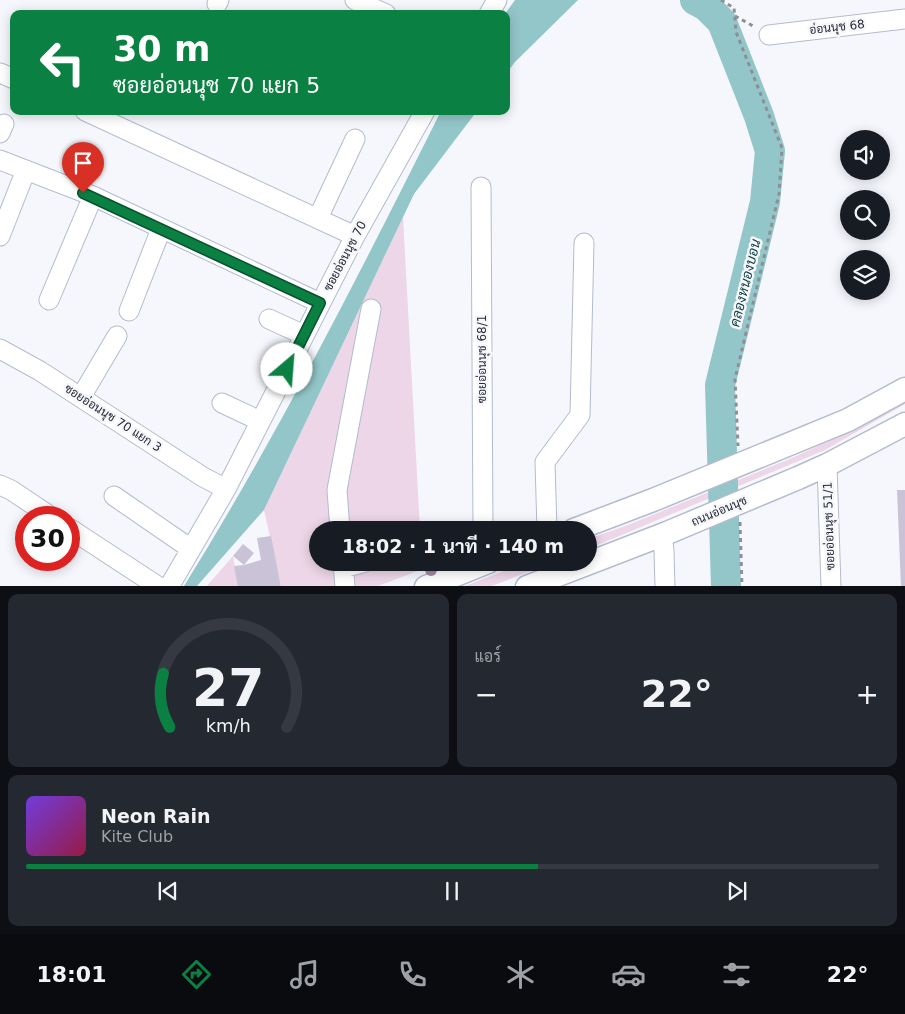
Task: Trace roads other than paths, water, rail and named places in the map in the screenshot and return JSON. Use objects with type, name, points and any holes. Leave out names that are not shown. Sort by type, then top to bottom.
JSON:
[{"type":"main road","points":[[597,521],[848,420],[905,389]]},
{"type":"main road","name":"ถนนอ่อนนุช","points":[[527,586],[572,578],[664,534],[827,465],[905,424]]},
{"type":"main road","points":[[426,586],[464,571]]},
{"type":"street","points":[[354,0],[377,10]]},
{"type":"street","name":"อ่อนนุช 68","points":[[768,35],[905,19]]},
{"type":"street","points":[[100,115],[355,236]]},
{"type":"street","name":"ซอยอ่อนนุช 70","points":[[169,586],[226,489],[320,303],[420,115]]},
{"type":"street","points":[[318,218],[355,139]]},
{"type":"street","points":[[0,160],[93,196],[320,303]]},
{"type":"street","points":[[0,236],[26,170]]},
{"type":"street","name":"ซอยอ่อนนุช 68/1","points":[[481,188],[483,521]]},
{"type":"street","points":[[49,300],[93,196]]},
{"type":"street","points":[[129,311],[161,229]]},
{"type":"street","points":[[547,521],[545,462],[580,415],[584,243]]},
{"type":"street","points":[[339,521],[337,490],[371,309]]},
{"type":"street","points":[[269,319],[304,335]]},
{"type":"street","points":[[81,397],[117,336]]},
{"type":"street","name":"ซอยอ่อนนุช 70 แยก 3","points":[[0,349],[40,370],[204,477],[226,489]]},
{"type":"street","points":[[222,403],[260,421]]},
{"type":"street","name":"ซอยอ่อนนุช 51/1","points":[[827,465],[830,586]]},
{"type":"street","points":[[0,485],[35,506]]},
{"type":"street","points":[[114,496],[191,549]]},
{"type":"street","points":[[664,534],[665,586]]},
{"type":"street","points":[[80,535],[159,586]]},
{"type":"street","points":[[344,571],[345,586]]},
{"type":"water","points":[[515,0],[578,0],[510,69],[510,10],[508,10]]},
{"type":"water","points":[[439,115],[474,115],[414,194],[264,510],[197,586],[184,586],[253,470],[349,292]]},
{"type":"waterway","name":"คลองหนองบอน","points":[[695,0],[706,6],[722,22],[759,116],[770,151],[765,202],[720,385],[726,586]]}]
